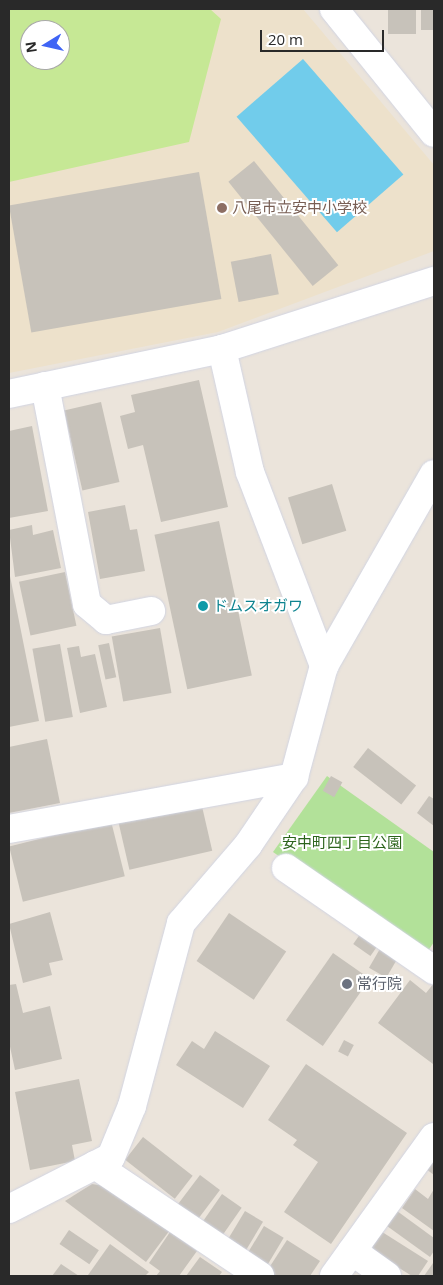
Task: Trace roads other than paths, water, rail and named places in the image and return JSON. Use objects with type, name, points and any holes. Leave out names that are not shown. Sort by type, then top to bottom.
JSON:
[{"type":"street","points":[[334,9],[434,133]]},
{"type":"street","points":[[9,394],[222,349],[434,281]]},
{"type":"street","points":[[222,349],[250,472],[324,666]]},
{"type":"street","points":[[45,386],[87,604],[106,620],[151,611]]},
{"type":"street","points":[[9,1209],[111,1157],[132,1106],[181,923],[248,845],[294,777],[324,666],[434,474]]},
{"type":"street","points":[[9,829],[294,777]]},
{"type":"street","points":[[286,868],[434,970]]},
{"type":"street","points":[[334,1276],[434,1137]]},
{"type":"street","points":[[95,1165],[260,1276]]},
{"type":"street","points":[[352,1251],[387,1276]]},
{"type":"water","points":[[303,59],[403,174],[337,232],[237,117]]},
{"type":"place","name":"八尾市立安中小学校","points":[[222,208]]},
{"type":"place","name":"ドムスオガワ","points":[[203,606]]},
{"type":"place","name":"常行院","points":[[347,984]]},
{"type":"park label","name":"安中町四丁目公園","points":[[342,843]]}]
